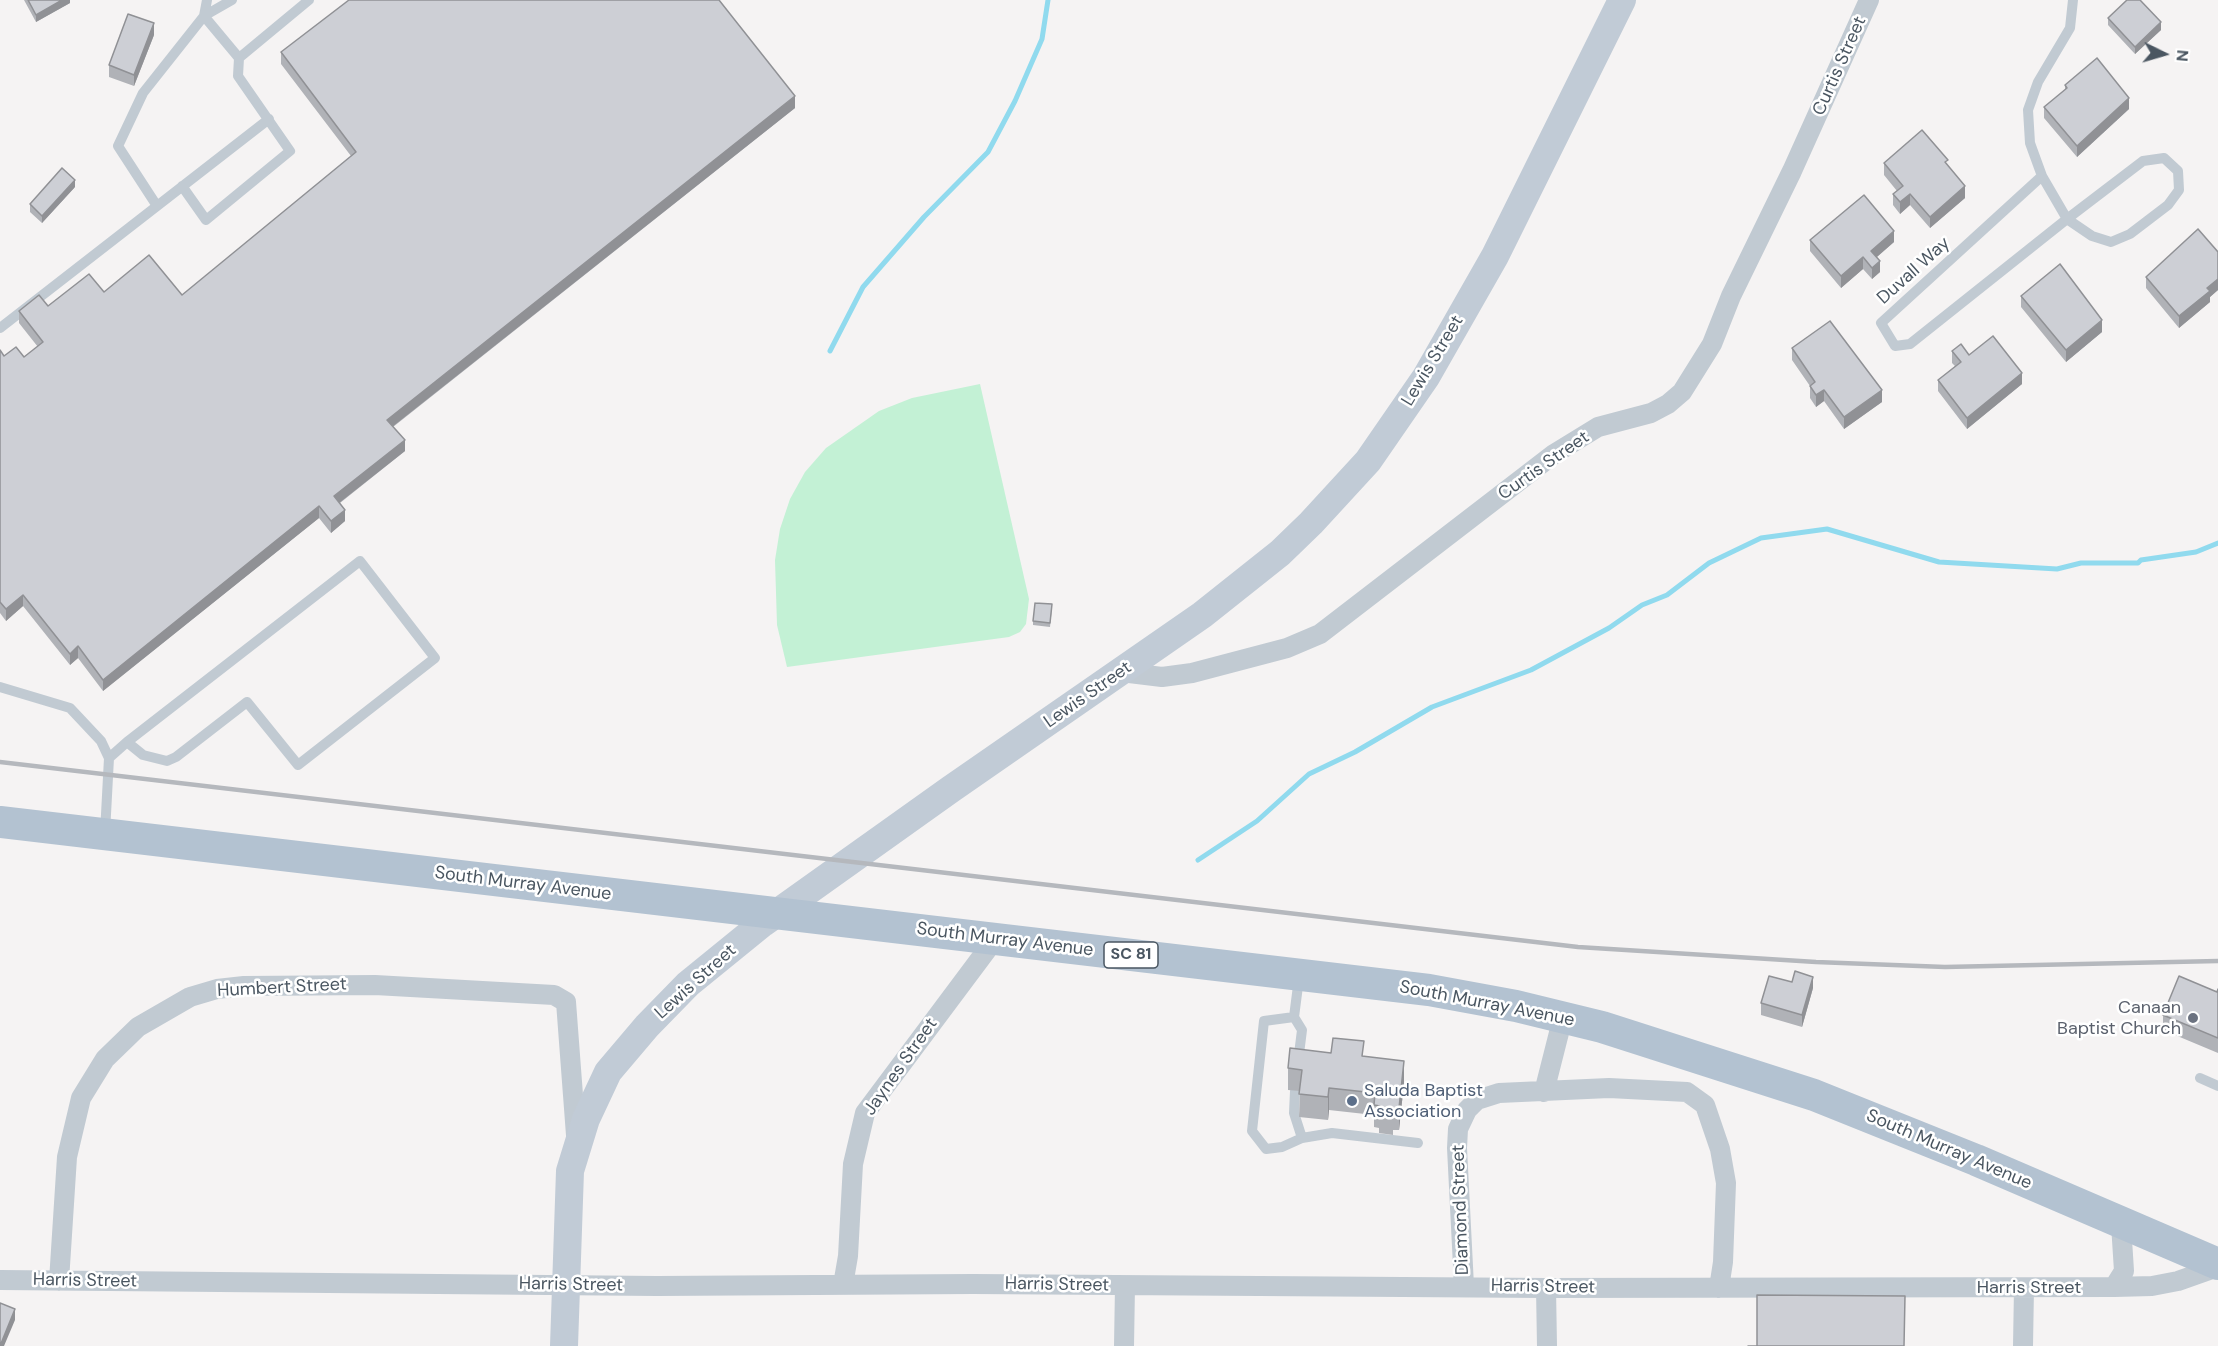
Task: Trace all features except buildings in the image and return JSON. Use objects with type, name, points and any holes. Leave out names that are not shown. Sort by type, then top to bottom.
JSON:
[{"type":"main road","name":"South Murray Avenue","points":[[0,822],[1429,990],[1563,1017],[1669,1047],[1814,1095],[1976,1160],[2218,1266]]},
{"type":"street","name":"Lewis Street","points":[[564,1346],[564,1286],[570,1171],[586,1119],[608,1072],[647,1026],[688,984],[777,914],[1202,615],[1280,553],[1368,461],[1426,377],[1495,256],[1622,0]]},
{"type":"street","name":"Curtis Street","points":[[1121,672],[1162,677],[1192,673],[1287,648],[1320,634],[1554,454],[1598,427],[1651,413],[1668,404],[1682,392],[1712,344],[1731,296],[1797,161],[1869,0]]},
{"type":"street","name":"Jaynes Street","points":[[843,1285],[853,1164],[866,1113],[995,939]]},
{"type":"street","name":"Humbert Street","points":[[59,1281],[67,1157],[77,1110],[91,1080],[105,1059],[138,1027],[182,1002],[217,989],[244,986],[375,985],[554,995],[566,1002],[577,1146]]},
{"type":"street","points":[[1544,1092],[1563,1017]]},
{"type":"street","name":"Diamond Street","points":[[1464,1286],[1458,1129],[1467,1110],[1477,1100],[1499,1093],[1609,1088],[1687,1092],[1705,1105],[1720,1149],[1726,1183],[1723,1262],[1719,1288]]},
{"type":"street","points":[[2114,1287],[2124,1271],[2121,1224]]},
{"type":"street","name":"Harris Street","points":[[0,1280],[564,1286],[2024,1288],[2152,1286],[2178,1281],[2218,1266]]},
{"type":"street","points":[[1124,1346],[1125,1286]]},
{"type":"street","points":[[1546,1288],[1547,1346]]},
{"type":"street","points":[[2023,1346],[2024,1288]]},
{"type":"lane","points":[[204,16],[207,0]]},
{"type":"lane","points":[[157,206],[118,146],[142,93],[204,16],[232,0]]},
{"type":"lane","points":[[239,58],[309,0]]},
{"type":"lane","name":"Duvall Way","points":[[2042,176],[1881,323],[1895,346],[1910,344],[2067,219],[2143,161],[2164,158],[2178,171],[2179,190],[2168,205],[2112,242],[2092,236],[2067,219],[2042,176],[2030,143],[2028,110],[2038,82],[2070,28],[2073,0]]},
{"type":"lane","points":[[182,186],[206,220],[290,151],[238,76],[239,58],[204,16]]},
{"type":"lane","points":[[0,328],[269,119]]},
{"type":"lane","points":[[109,758],[127,742],[360,561],[435,658],[297,765],[247,702],[176,757],[167,761],[143,755],[127,742]]},
{"type":"lane","points":[[0,687],[70,708],[100,741],[109,758],[105,833]]},
{"type":"lane","points":[[1297,1071],[1302,1030],[1294,1017],[1299,974]]},
{"type":"lane","points":[[1294,1017],[1264,1021],[1252,1131],[1266,1149],[1282,1147],[1302,1138],[1332,1133],[1418,1143]]},
{"type":"lane","points":[[2200,1078],[2218,1086]]},
{"type":"lane","points":[[1295,1091],[1294,1113],[1302,1138]]},
{"type":"green space","points":[[980,384],[1029,599],[1026,624],[1020,632],[1009,637],[787,667],[777,625],[775,560],[780,529],[790,499],[805,472],[826,448],[879,411],[912,398]]},
{"type":"waterway","points":[[830,351],[863,287],[924,217],[988,152],[1015,101],[1042,39],[1048,0]]},
{"type":"waterway","points":[[1198,860],[1257,821],[1309,774],[1355,752],[1432,707],[1531,670],[1609,628],[1642,605],[1667,595],[1709,563],[1761,538],[1827,529],[1939,562],[2057,569],[2081,563],[2138,563],[2141,560],[2196,552],[2218,543]]},
{"type":"railway","points":[[0,762],[1578,947],[1816,962],[1945,967],[2218,961]]},
{"type":"place","name":"Canaan Baptist Church","points":[[2193,1018]]},
{"type":"place","name":"Saluda Baptist Association","points":[[1352,1101]]}]
